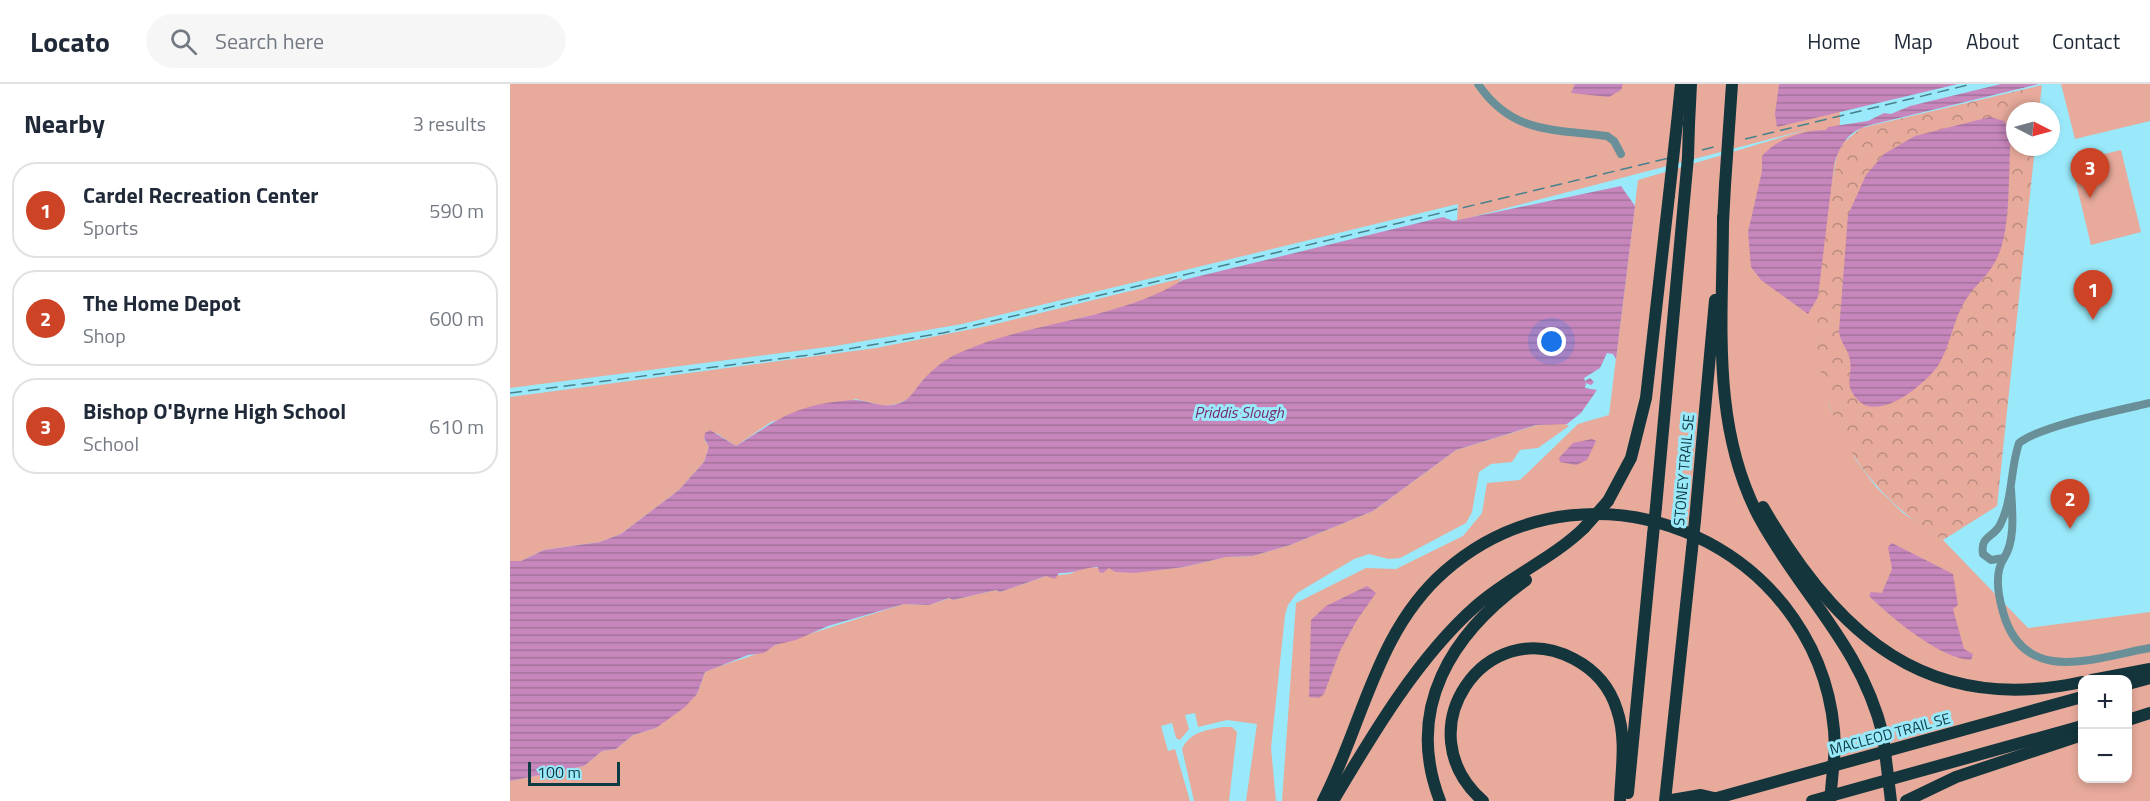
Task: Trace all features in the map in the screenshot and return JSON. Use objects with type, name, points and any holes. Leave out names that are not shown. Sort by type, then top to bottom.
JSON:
[{"type":"highway","points":[[1681,84],[1683,124]]},
{"type":"highway","points":[[1440,801],[1433,775],[1429,732],[1439,681],[1452,653],[1462,638],[1494,603],[1555,559],[1581,531],[1608,501],[1631,458],[1646,398],[1669,195],[1691,84]]},
{"type":"highway","name":"STONEY TRAIL SE","points":[[1666,801],[1723,217],[1732,84]]},
{"type":"highway","name":"STONEY TRAIL SE","points":[[1624,798],[1656,507],[1686,195],[1688,157],[1683,124]]},
{"type":"highway","points":[[1723,217],[1722,376],[1734,450],[1744,483],[1764,526],[1856,663],[1874,705],[1882,735],[1891,801]]},
{"type":"highway","points":[[1734,450],[1769,517],[1805,569],[1843,616],[1888,654],[1936,677],[1982,688],[2028,690],[2078,683]]},
{"type":"highway","points":[[1323,801],[1345,755],[1385,651],[1398,627],[1421,596],[1454,564],[1492,539],[1529,524],[1571,516],[1623,516],[1668,525],[1715,546],[1755,574],[1791,614],[1814,654],[1829,699],[1835,748],[1830,801]]},
{"type":"highway","points":[[1333,801],[1394,705],[1458,624],[1485,599],[1581,531]]},
{"type":"highway","points":[[1483,801],[1461,777],[1454,760],[1450,729],[1457,699],[1465,686],[1496,659],[1511,652],[1538,649],[1554,651],[1576,660],[1595,673],[1605,685],[1617,710],[1622,730],[1624,798]]},
{"type":"highway","points":[[2118,675],[2150,669]]},
{"type":"highway","points":[[2132,683],[2150,678]]},
{"type":"highway","name":"MACLEOD TRAIL SE","points":[[1666,801],[1701,795],[1710,800],[2078,697]]},
{"type":"highway","points":[[2132,712],[2150,707]]},
{"type":"highway","points":[[2132,718],[2150,713]]},
{"type":"highway","points":[[1812,801],[2078,727]]},
{"type":"highway","points":[[1906,801],[1956,777],[2078,736]]},
{"type":"street","points":[[1478,84],[1494,104],[1518,122],[1537,128],[1607,136],[1614,141],[1622,154]]},
{"type":"street","points":[[2004,558],[1998,561],[1986,558],[1982,547],[1984,539],[1999,527],[2011,489],[2015,455],[2019,443],[2027,436],[2150,403]]},
{"type":"street","points":[[2011,489],[2013,515],[2008,552],[2000,565],[1998,580],[2005,620],[2019,646],[2036,658],[2067,662],[2150,648]]},
{"type":"green space","points":[[510,84],[1839,84],[1840,121],[1817,335],[1822,375],[1830,408],[1856,460],[1876,487],[1903,513],[1943,540],[2028,628],[2150,612],[2150,801],[1282,801],[1296,603],[1366,568],[1396,569],[1463,536],[1482,513],[1487,483],[1520,480],[1578,424],[1609,415],[1638,180],[1809,129],[1457,221],[1458,204],[962,324],[835,346],[510,388]]},
{"type":"green space","points":[[2061,84],[2150,84],[2150,121],[2075,139]]},
{"type":"green space","points":[[2042,85],[2040,102],[2006,102],[2006,156],[2034,156],[1997,506],[1943,540],[1893,502],[1853,455],[1838,428],[1827,399],[1820,368],[1817,314],[1837,154],[1843,143],[1861,128]]},
{"type":"green space","points":[[2121,150],[2141,232],[2091,245],[2071,162]]},
{"type":"green space","points":[[1183,278],[1173,287],[1144,301],[1045,329],[922,381],[912,397],[897,404],[884,406],[856,399],[771,422],[736,446],[716,433],[704,439],[709,447],[704,462],[679,490],[621,534],[600,542],[544,550],[521,561],[510,561],[510,397],[876,348],[987,326]]},
{"type":"green space","points":[[1563,423],[1569,426],[1538,448],[1520,450],[1512,462],[1491,464],[1479,472],[1472,512],[1466,523],[1400,558],[1389,559],[1369,554],[1354,559],[1297,593],[1288,605],[1285,615],[1271,748],[1276,801],[1246,801],[1257,724],[1227,720],[1198,727],[1195,713],[1185,715],[1189,729],[1180,740],[1176,738],[1172,723],[1161,726],[1168,751],[1175,749],[1190,801],[510,801],[510,781],[584,766],[602,751],[616,749],[633,735],[656,728],[697,694],[705,672],[775,645],[904,604],[929,605],[950,598],[953,600],[996,590],[1000,592],[1046,576],[1070,574],[1084,567],[1155,570],[1184,567],[1226,557],[1253,556],[1290,545],[1373,511],[1456,450],[1537,425]]},
{"type":"green space","points":[[1223,727],[1232,727],[1237,732],[1229,801],[1194,801],[1182,749],[1194,735]]},
{"type":"water","points":[[1575,84],[1623,84],[1621,90],[1609,97],[1571,93]]},
{"type":"water","points":[[1779,84],[1958,84],[1777,127],[1775,114]]},
{"type":"water","points":[[2001,84],[2039,84],[1866,126],[1854,132],[1845,141],[1834,164],[1818,297],[1808,314],[1761,280],[1751,267],[1748,232],[1762,171],[1762,156],[1768,150],[1783,140],[1800,134],[1868,121],[1884,113],[1891,114],[1910,106]]},
{"type":"water","points":[[1990,117],[2004,121],[2006,156],[2010,156],[2006,222],[1997,257],[1965,301],[1939,364],[1913,390],[1889,404],[1877,407],[1866,405],[1857,399],[1850,389],[1851,367],[1839,331],[1848,215],[1866,175],[1884,154],[1915,136]]},
{"type":"water","name":"Priddis Slough","points":[[1621,186],[1635,206],[1616,359],[1613,354],[1607,353],[1600,368],[1584,378],[1585,381],[1590,378],[1594,382],[1591,385],[1586,383],[1585,388],[1597,390],[1581,413],[1567,424],[1536,425],[1456,450],[1373,511],[1290,545],[1253,556],[1226,557],[1184,567],[1135,573],[1115,572],[1109,568],[1103,573],[1099,572],[1098,567],[1088,568],[1059,573],[1055,579],[1046,576],[1000,592],[996,590],[953,600],[949,598],[929,605],[904,604],[828,626],[796,640],[775,645],[764,653],[748,655],[705,672],[697,694],[685,707],[656,728],[633,735],[616,749],[602,751],[584,766],[510,781],[510,561],[521,561],[544,550],[600,542],[621,534],[679,490],[704,462],[709,447],[704,438],[705,433],[710,430],[736,446],[778,420],[817,405],[852,400],[885,405],[897,404],[909,397],[935,368],[959,353],[986,342],[1129,304],[1157,294],[1183,280],[1443,217],[1453,221]]},
{"type":"water","points":[[1592,439],[1596,441],[1587,460],[1576,465],[1560,462],[1559,458],[1573,443]]},
{"type":"water","points":[[1892,543],[1953,574],[1958,605],[1953,609],[1964,649],[1973,654],[1971,660],[1945,653],[1931,645],[1890,615],[1869,596],[1871,592],[1882,593],[1892,569],[1888,547]]},
{"type":"water","points":[[1367,586],[1376,593],[1357,620],[1340,651],[1324,694],[1319,698],[1309,697],[1311,620],[1326,606]]},
{"type":"railway","points":[[1745,139],[1972,84]]},
{"type":"railway","points":[[1702,150],[1717,146]]},
{"type":"railway","points":[[510,393],[817,354],[943,333],[1669,158]]},
{"type":"place","name":"Bishop O'Byrne High School","points":[[2090,198]]},
{"type":"place","name":"Cardel Recreation Center","points":[[2093,320]]},
{"type":"place","name":"The Home Depot","points":[[2070,529]]}]
